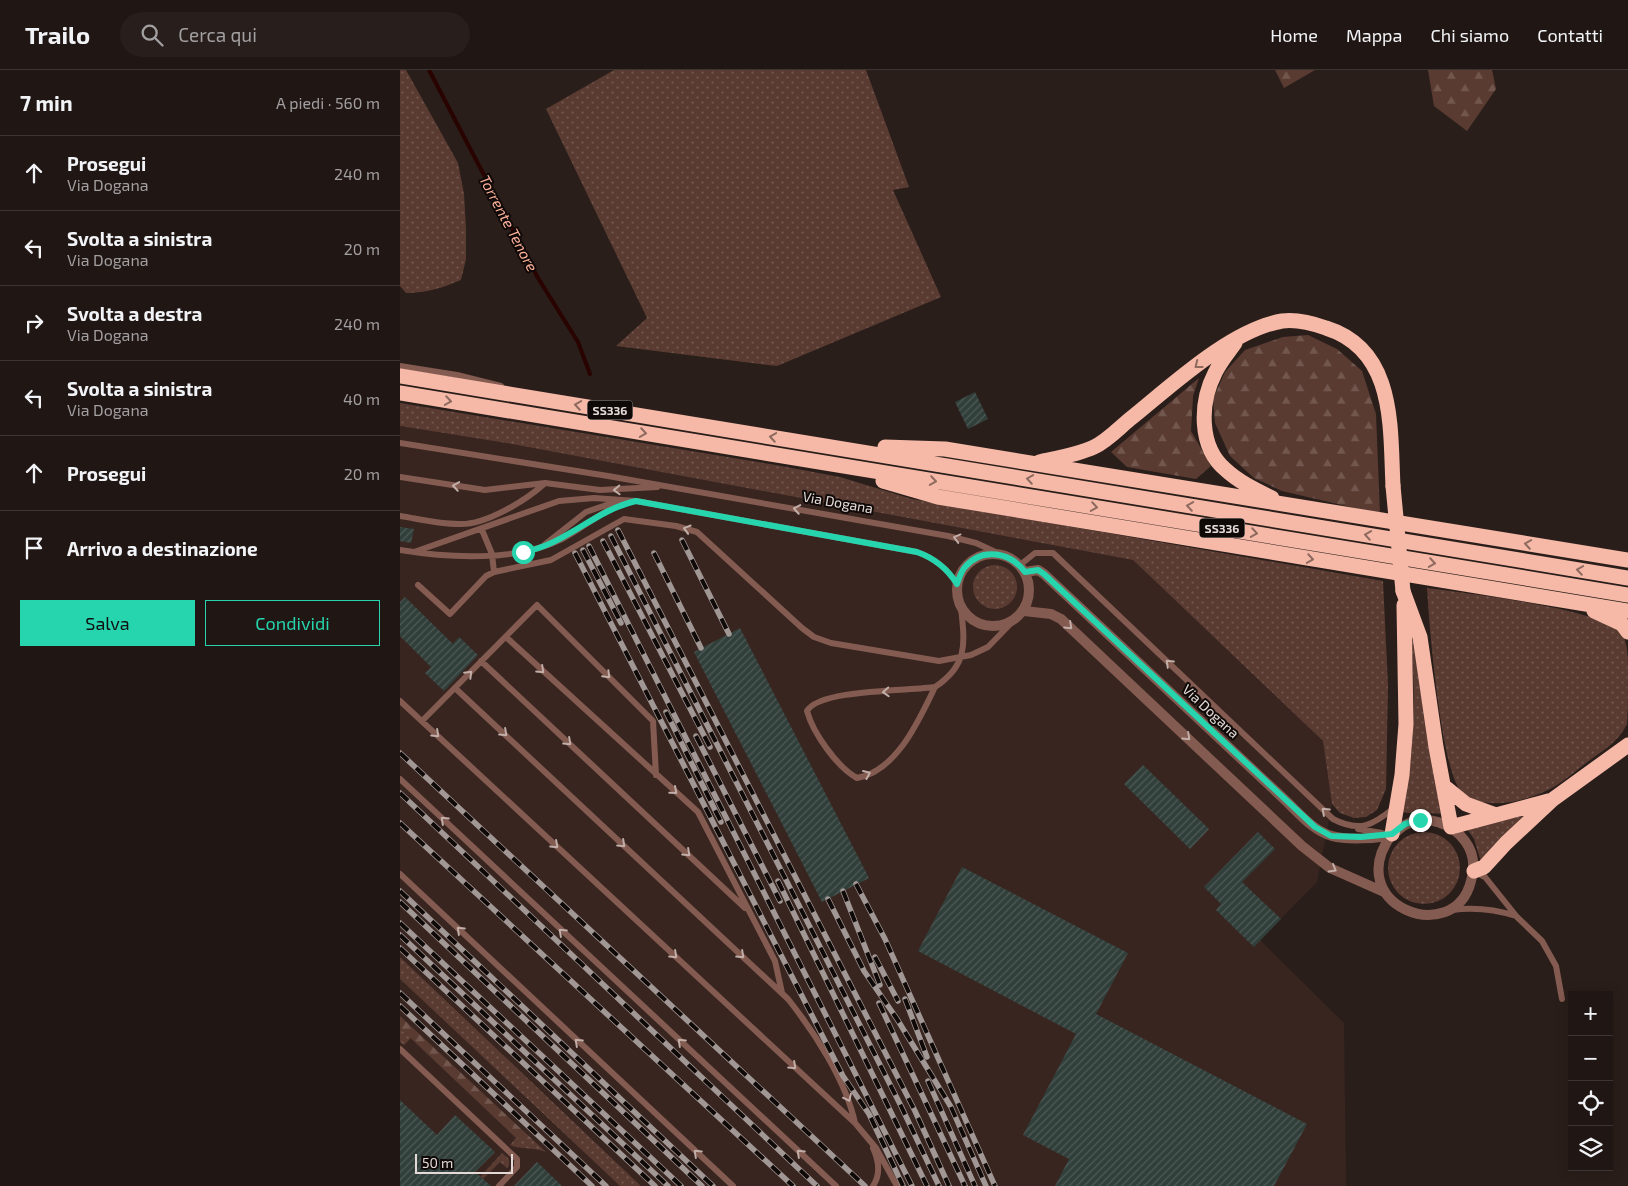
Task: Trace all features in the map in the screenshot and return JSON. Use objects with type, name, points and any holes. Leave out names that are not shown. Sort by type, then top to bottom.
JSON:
[{"type":"highway","points":[[1029,464],[1064,457],[1095,446],[1204,360],[1238,338],[1258,328],[1282,321],[1307,321],[1335,330],[1357,345],[1375,366],[1386,392],[1403,591],[1406,724],[1397,806],[1390,834]]},
{"type":"highway","points":[[1238,338],[1215,373],[1205,403],[1204,425],[1210,448],[1224,469],[1242,482],[1282,504]]},
{"type":"highway","name":"SS336","points":[[400,376],[1628,578]]},
{"type":"highway","name":"SS336","points":[[400,393],[1628,595]]},
{"type":"highway","points":[[821,445],[945,449],[1628,560]]},
{"type":"highway","points":[[816,462],[938,497],[1628,611]]},
{"type":"highway","points":[[1492,588],[1600,613],[1622,624],[1628,632]]},
{"type":"highway","points":[[1403,591],[1420,637],[1450,827],[1552,800]]},
{"type":"highway","points":[[1474,871],[1484,867],[1506,843],[1552,800],[1624,748],[1628,735]]},
{"type":"highway","points":[[1445,787],[1466,804],[1496,815]]},
{"type":"street","points":[[1002,555],[989,554],[974,559],[964,568],[957,584],[956,595],[961,608],[970,619],[991,627],[1009,623],[1020,614],[1030,594],[1023,569]]},
{"type":"street","name":"Via Dogana","points":[[1002,555],[1023,569],[1038,570],[1063,590],[1315,827],[1324,833],[1338,837],[1390,834]]},
{"type":"street","points":[[1020,614],[1051,614],[1061,619],[1302,846],[1330,868],[1384,892]]},
{"type":"street","points":[[1420,820],[1436,821],[1450,827],[1461,835],[1473,858],[1474,871],[1470,887],[1461,900],[1448,910],[1436,915],[1411,913],[1392,901],[1384,892],[1379,877],[1378,861],[1383,846],[1390,834],[1405,824],[1420,820]]},
{"type":"lane","points":[[400,366],[488,382],[525,396]]},
{"type":"lane","name":"Via Dogana","points":[[400,443],[608,476],[948,536],[976,543],[1002,555]]},
{"type":"lane","name":"Via Dogana","points":[[400,477],[485,490],[545,483],[600,490],[666,486]]},
{"type":"lane","points":[[400,516],[457,524],[472,523],[518,504],[545,483]]},
{"type":"lane","points":[[414,552],[482,530],[559,501],[594,498],[636,501],[917,552],[934,559],[952,576],[957,584]]},
{"type":"lane","points":[[400,550],[468,556],[539,549],[564,538],[617,506],[636,501]]},
{"type":"lane","points":[[539,549],[563,529],[595,508],[616,502],[636,501]]},
{"type":"lane","points":[[418,585],[450,614],[486,576],[494,572],[551,560],[620,520],[629,518],[690,529],[707,540],[814,637],[831,643],[932,661],[961,658],[988,647],[1020,614]]},
{"type":"lane","points":[[482,530],[492,554],[494,572]]},
{"type":"lane","points":[[1023,569],[1035,553],[1053,553],[1333,819],[1348,827],[1390,834]]},
{"type":"lane","points":[[422,722],[537,605],[653,721],[656,775]]},
{"type":"lane","points":[[935,687],[842,695],[814,702],[808,711],[830,752],[847,772],[857,778],[866,777],[876,770],[907,740],[935,687],[947,679],[957,668],[961,658],[964,635],[961,608]]},
{"type":"lane","points":[[506,637],[698,812],[775,961],[782,993]]},
{"type":"lane","points":[[481,661],[750,912]]},
{"type":"lane","points":[[455,688],[782,993],[800,1014],[822,1048],[851,1106],[855,1123]]},
{"type":"lane","points":[[400,701],[855,1123],[869,1138],[897,1186]]},
{"type":"lane","points":[[400,779],[836,1186]]},
{"type":"lane","points":[[1348,827],[1364,826],[1379,820],[1397,806]]},
{"type":"lane","points":[[1474,871],[1486,877],[1517,916],[1542,941],[1556,966],[1562,999]]},
{"type":"lane","points":[[400,874],[733,1186]]},
{"type":"lane","points":[[1448,910],[1466,908],[1495,909],[1517,916]]},
{"type":"lane","points":[[400,1049],[517,1159],[517,1167],[499,1186]]},
{"type":"lane","points":[[869,1138],[878,1165],[878,1175],[873,1186]]},
{"type":"shaded area","points":[[400,426],[506,443],[1133,560],[1323,741],[1332,804],[1317,882],[1260,940],[1344,1023],[1346,1186],[641,1186],[400,957]]},
{"type":"shaded area","points":[[400,979],[620,1186],[400,1186]]},
{"type":"green space","points":[[400,70],[406,70],[458,163],[464,194],[466,228],[466,259],[461,280],[434,290],[413,293],[406,293],[400,286]]},
{"type":"green space","points":[[614,70],[866,70],[909,187],[893,190],[941,297],[777,366],[616,346],[647,318],[546,109]]},
{"type":"green space","points":[[1275,70],[1315,70],[1284,88]]},
{"type":"green space","points":[[1428,70],[1492,70],[1496,89],[1467,131],[1434,106]]},
{"type":"green space","points":[[1308,335],[1337,349],[1362,371],[1376,414],[1380,514],[1282,491],[1254,478],[1230,456],[1215,423],[1213,399],[1225,372],[1245,350],[1283,337]]},
{"type":"green space","points":[[1199,378],[1193,396],[1191,431],[1211,466],[1196,479],[1127,467],[1111,452]]},
{"type":"green space","points":[[400,403],[776,465],[840,477],[912,499],[1383,581],[1388,685],[1386,789],[1377,810],[1366,817],[1354,818],[1340,813],[1332,804],[1323,741],[1133,560],[506,443],[400,426]]},
{"type":"green space","points":[[991,565],[999,565],[1011,571],[1017,587],[1011,603],[999,609],[991,609],[979,603],[973,591],[973,583],[979,571]]},
{"type":"green space","points":[[1427,588],[1559,609],[1608,623],[1621,632],[1625,641],[1628,666],[1627,724],[1624,730],[1606,749],[1547,791],[1522,800],[1508,802],[1482,802],[1470,798],[1461,791],[1454,778],[1442,727],[1433,662]]},
{"type":"green space","points":[[1411,632],[1414,632],[1441,814],[1402,812],[1407,790],[1412,745],[1413,677]]},
{"type":"green space","points":[[1536,809],[1481,862],[1474,839],[1465,826],[1515,818]]},
{"type":"green space","points":[[1431,832],[1450,842],[1458,854],[1460,868],[1458,882],[1450,894],[1438,902],[1417,904],[1398,894],[1390,882],[1388,861],[1398,842],[1410,834]]},
{"type":"green space","points":[[400,957],[641,1186],[620,1186],[400,979]]},
{"type":"green space","points":[[400,1016],[532,1139],[516,1138],[400,1028]]},
{"type":"green space","points":[[400,1028],[411,1038],[404,1045],[400,1042]]},
{"type":"green space","points":[[525,1137],[532,1139],[546,1152],[510,1145],[516,1138]]},
{"type":"green space","points":[[502,1153],[509,1159],[507,1168],[500,1162],[483,1179],[480,1177]]},
{"type":"building","points":[[975,392],[988,419],[968,429],[955,402]]},
{"type":"building","points":[[400,527],[414,529],[411,543],[400,541]]},
{"type":"building","points":[[405,597],[453,644],[459,637],[478,655],[444,691],[425,673],[431,667],[400,636],[400,602]]},
{"type":"building","points":[[740,628],[869,878],[822,902],[694,652]]},
{"type":"building","points":[[1143,765],[1209,829],[1190,849],[1124,784]]},
{"type":"building","points":[[1258,832],[1275,849],[1242,882],[1281,919],[1254,947],[1216,910],[1221,904],[1204,887]]},
{"type":"building","points":[[962,867],[1128,953],[1096,1014],[1307,1124],[1274,1186],[1055,1186],[1069,1159],[1023,1135],[1076,1034],[918,951]]},
{"type":"building","points":[[400,1100],[437,1135],[455,1115],[495,1152],[475,1172],[491,1186],[400,1186]]},
{"type":"building","points":[[537,1162],[562,1186],[514,1186]]},
{"type":"waterway","name":"Torrente Tenore","points":[[429,70],[538,278],[578,342],[590,374]]},
{"type":"railway","points":[[618,530],[915,1111],[949,1186]]},
{"type":"railway","points":[[611,536],[901,1106],[939,1186]]},
{"type":"railway","points":[[682,540],[729,634]]},
{"type":"railway","points":[[603,541],[710,747]]},
{"type":"railway","points":[[589,546],[912,1186]]},
{"type":"railway","points":[[583,550],[621,623]]},
{"type":"railway","points":[[575,553],[843,1076],[869,1114],[903,1186]]},
{"type":"railway","points":[[654,553],[701,648]]},
{"type":"railway","points":[[666,712],[721,822]]},
{"type":"railway","points":[[696,736],[780,901]]},
{"type":"railway","points":[[400,753],[865,1186]]},
{"type":"railway","points":[[400,793],[817,1186]]},
{"type":"railway","points":[[400,823],[793,1186]]},
{"type":"railway","points":[[778,881],[927,1186]]},
{"type":"railway","points":[[856,884],[885,939],[995,1186]]},
{"type":"railway","points":[[400,891],[713,1186]]},
{"type":"railway","points":[[843,891],[880,985]]},
{"type":"railway","points":[[828,899],[864,971],[897,1019],[951,1107],[986,1186]]},
{"type":"railway","points":[[400,902],[702,1186]]},
{"type":"railway","points":[[400,923],[681,1186]]},
{"type":"railway","points":[[400,935],[668,1186]]},
{"type":"railway","points":[[400,948],[655,1186]]},
{"type":"railway","points":[[875,957],[898,1001]]},
{"type":"railway","points":[[400,993],[606,1186]]},
{"type":"railway","points":[[905,999],[927,1057]]},
{"type":"railway","points":[[879,1003],[965,1186]]},
{"type":"railway","points":[[400,1006],[592,1186]]},
{"type":"railway","points":[[928,1081],[975,1186]]},
{"type":"route","points":[[523,552],[552,544],[617,506],[636,501],[904,548],[934,559],[945,568],[957,584],[964,568],[974,559],[989,554],[1002,555],[1015,561],[1025,572],[1038,570],[1063,590],[1278,794],[1324,833],[1331,836],[1348,838],[1392,834],[1405,824],[1420,820]]}]
